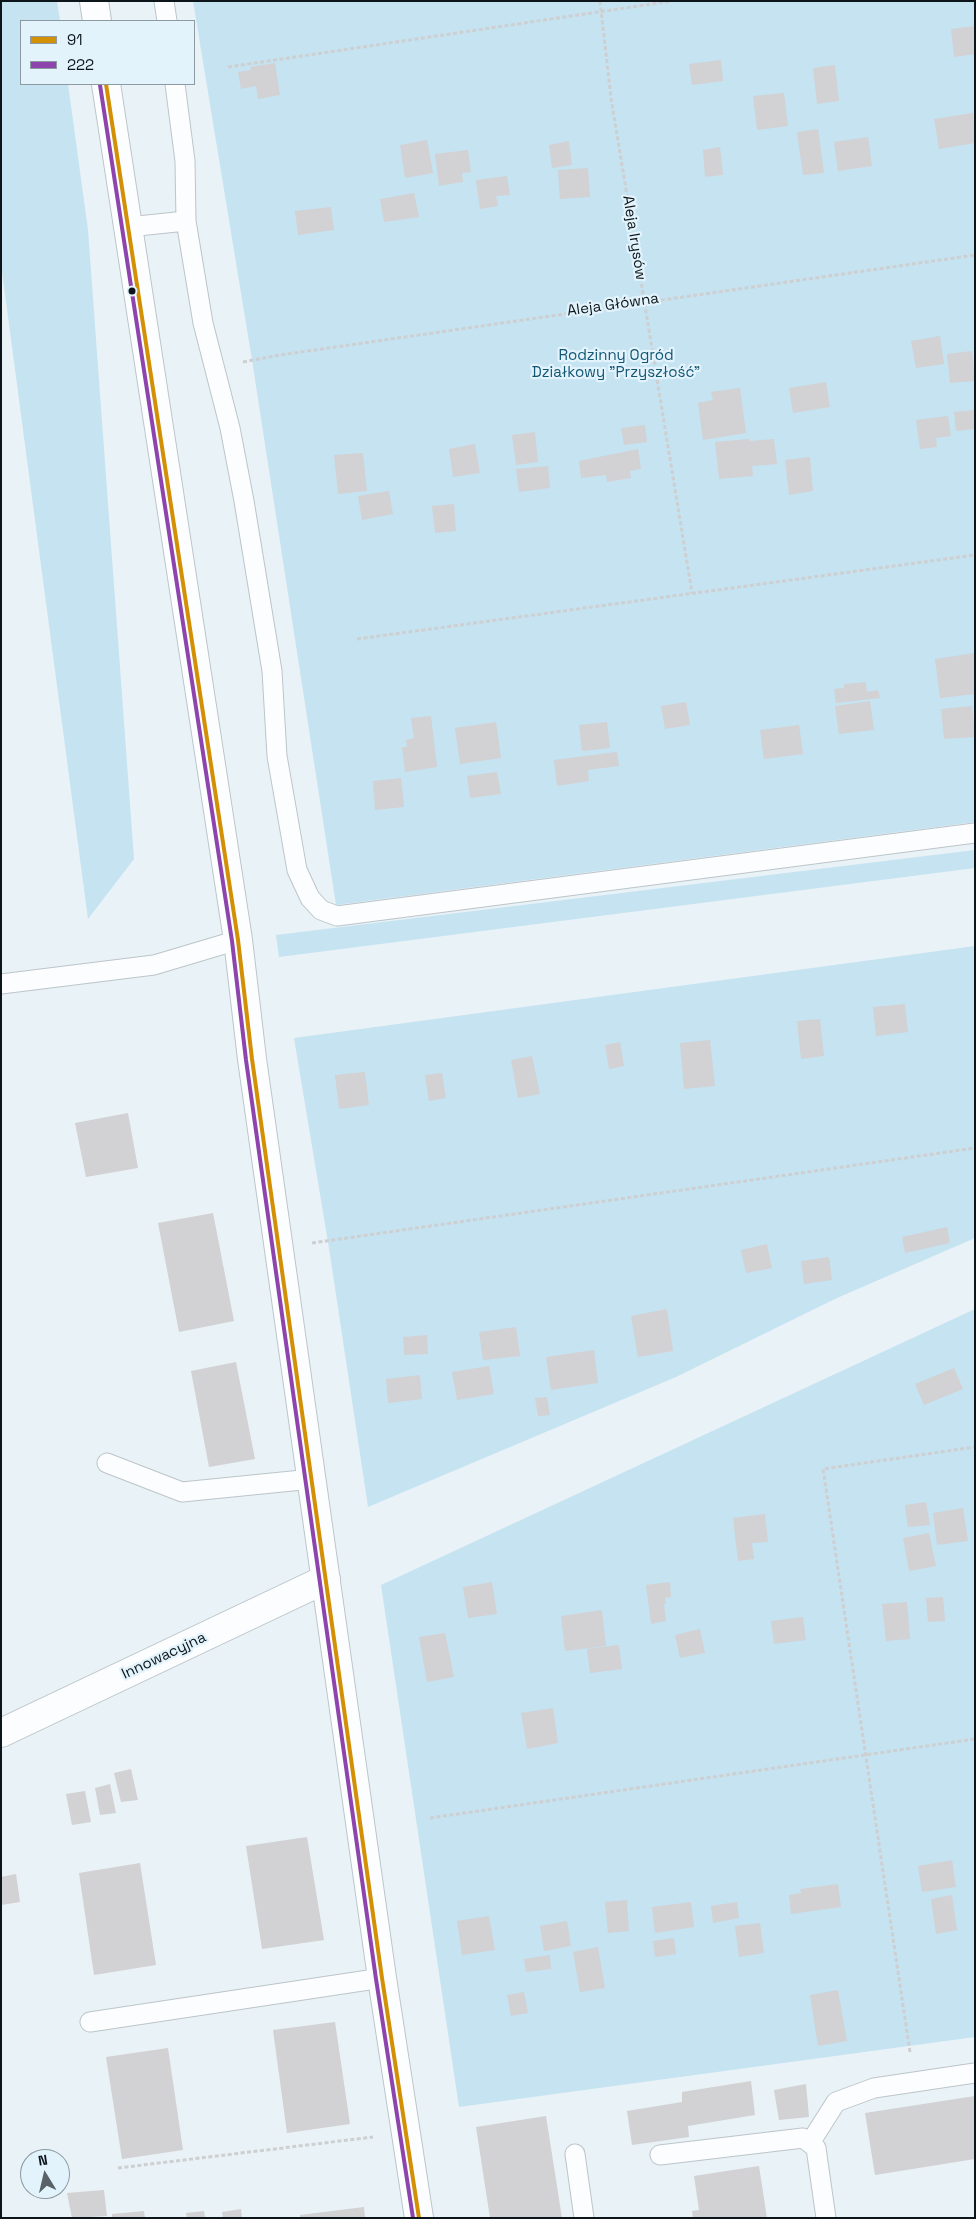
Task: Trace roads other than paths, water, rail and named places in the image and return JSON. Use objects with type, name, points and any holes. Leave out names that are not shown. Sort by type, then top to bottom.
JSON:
[{"type":"street","points":[[94,1],[97,20]]},
{"type":"street","points":[[106,85],[238,940],[252,1059],[382,1978],[419,2218]]},
{"type":"street","name":"Innowacyjna","points":[[1,1733],[326,1579]]},
{"type":"lane","points":[[164,1],[166,20]]},
{"type":"lane","points":[[175,85],[185,161],[186,221],[203,323],[230,428],[244,501],[272,671],[277,756],[297,870],[310,898],[321,910],[337,916],[975,833]]},
{"type":"lane","points":[[128,227],[186,221]]},
{"type":"lane","points":[[1,984],[154,965],[238,940]]},
{"type":"lane","points":[[107,1462],[182,1492],[312,1479]]},
{"type":"lane","points":[[90,2022],[382,1978]]},
{"type":"lane","points":[[810,2144],[836,2102],[874,2088],[975,2073]]},
{"type":"lane","points":[[660,2154],[804,2138],[816,2148],[826,2218]]},
{"type":"lane","points":[[575,2154],[584,2218]]},
{"type":"park label","name":"Rodzinny Ogród Działkowy \"Przyszłość\"","points":[[616,364]]}]
